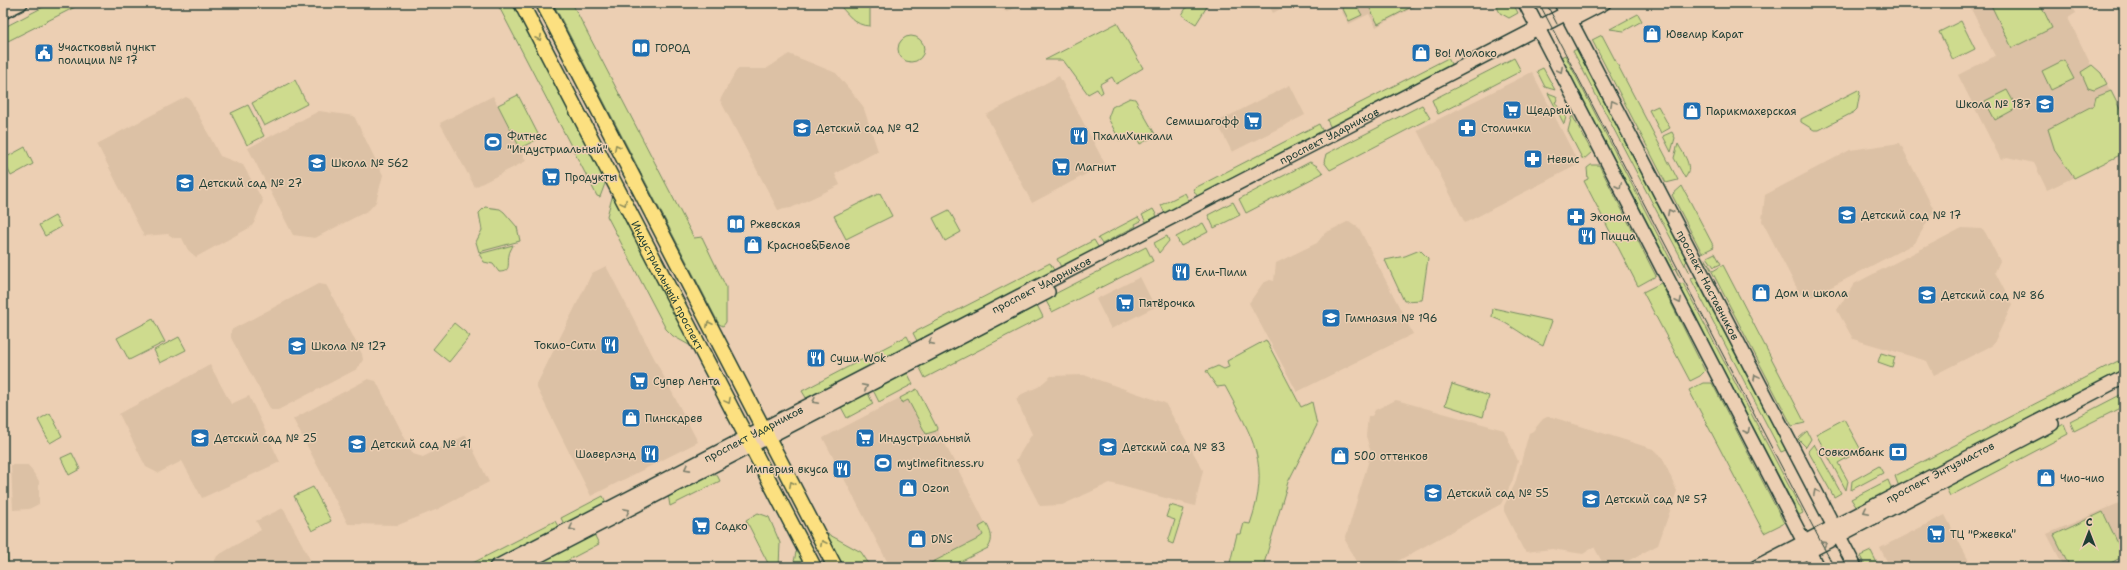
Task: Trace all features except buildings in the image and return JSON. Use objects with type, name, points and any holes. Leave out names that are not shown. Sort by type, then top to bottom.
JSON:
[{"type":"main road","name":"Индустриальный проспект","points":[[521,3],[814,567]]},
{"type":"main road","name":"Индустриальный проспект","points":[[543,3],[835,567]]},
{"type":"street","points":[[3,12],[21,3]]},
{"type":"street","points":[[1525,3],[1817,567]]},
{"type":"street","name":"проспект Ударников","points":[[496,567],[766,433],[1540,32],[1566,12],[1586,3]]},
{"type":"street","name":"проспект Ударников","points":[[1566,12],[1604,3]]},
{"type":"street","name":"проспект Наставников","points":[[1566,12],[1855,567]]},
{"type":"street","name":"проспект Энтузиастов","points":[[1778,567],[1807,547],[1836,531],[2124,377]]},
{"type":"street","name":"проспект Энтузиастов","points":[[1836,531],[2124,386]]},
{"type":"street","name":"проспект Ударников","points":[[517,567],[749,441]]},
{"type":"street","name":"проспект Энтузиастов","points":[[1756,567],[1807,547]]},
{"type":"shaded area","points":[[989,3],[1023,3],[1007,12]]},
{"type":"shaded area","points":[[1268,3],[1291,3],[1273,13]]},
{"type":"shaded area","points":[[1337,3],[1422,3],[1376,27],[1369,14],[1349,24]]},
{"type":"shaded area","name":"Школа № 187","points":[[1968,3],[2071,3],[2076,13],[2068,18],[2091,65],[2101,73],[2124,117],[2124,153],[2047,190],[2034,163],[2007,157],[2001,160],[1958,75],[1995,56]]},
{"type":"shaded area","name":"Детский сад № 92","points":[[789,54],[836,73],[863,106],[878,151],[835,174],[840,185],[791,208],[778,210],[720,100],[737,69],[766,69]]},
{"type":"shaded area","points":[[1532,72],[1579,164],[1465,223],[1417,130]]},
{"type":"shaded area","points":[[1059,76],[1105,164],[1032,203],[986,115]]},
{"type":"shaded area","points":[[1290,85],[1305,115],[1232,152],[1217,122]]},
{"type":"shaded area","points":[[493,96],[526,161],[475,187],[440,123]]},
{"type":"shaded area","name":"Детский сад № 27","points":[[186,97],[190,99],[220,156],[243,165],[263,201],[251,227],[196,257],[188,250],[182,238],[174,238],[168,234],[144,236],[97,144]]},
{"type":"shaded area","name":"Школа № 562","points":[[319,111],[354,116],[383,175],[376,202],[369,210],[315,238],[293,235],[248,148]]},
{"type":"shaded area","name":"Детский сад № 17","points":[[1900,143],[1934,210],[1915,243],[1812,297],[1800,294],[1762,221],[1765,195],[1850,150]]},
{"type":"shaded area","name":"Гимназия № 196","points":[[1349,221],[1359,228],[1413,334],[1297,392],[1249,303],[1263,283],[1270,280],[1274,281],[1276,263],[1317,243],[1325,233]]},
{"type":"shaded area","name":"Детский сад № 86","points":[[1962,228],[1981,229],[1985,232],[2000,261],[1995,272],[2012,305],[1993,345],[1934,375],[1927,361],[1853,339],[1837,310],[1854,284]]},
{"type":"shaded area","points":[[606,266],[698,442],[591,496],[536,386],[592,273]]},
{"type":"shaded area","name":"Пятёрочка","points":[[1140,277],[1155,307],[1111,329],[1096,299]]},
{"type":"shaded area","name":"Школа № 127","points":[[318,284],[326,285],[328,288],[362,354],[363,360],[357,369],[278,410],[271,410],[231,338],[231,330]]},
{"type":"shaded area","name":"Детский сад № 25","points":[[210,365],[231,404],[249,396],[280,462],[202,498],[182,461],[158,473],[146,467],[119,414]]},
{"type":"shaded area","name":"Детский сад № 83","points":[[1084,375],[1165,403],[1203,470],[1195,506],[1110,483],[1062,505],[1040,506],[1016,460],[1032,434],[1016,399],[1022,394],[1038,387],[1051,376]]},
{"type":"shaded area","name":"Детский сад № 41","points":[[368,379],[376,381],[413,454],[423,457],[466,435],[489,482],[438,509],[398,525],[348,524],[293,419]]},
{"type":"shaded area","points":[[917,389],[992,536],[991,543],[988,548],[950,567],[890,567],[823,438]]},
{"type":"shaded area","name":"Детский сад № 55","points":[[1396,400],[1504,430],[1518,461],[1512,482],[1501,504],[1387,567],[1360,567],[1345,540],[1371,453],[1366,436],[1368,416],[1372,416],[1375,410]]},
{"type":"shaded area","name":"Детский сад № 57","points":[[1547,417],[1552,417],[1653,449],[1663,459],[1677,491],[1658,545],[1616,567],[1605,567],[1594,547],[1583,554],[1552,549],[1526,552],[1523,549],[1504,511],[1504,506],[1515,484],[1529,433]]},
{"type":"shaded area","points":[[11,465],[28,465],[39,481],[39,504],[29,509],[13,510]]},
{"type":"shaded area","points":[[2124,501],[2124,567],[2064,567],[2047,534]]},
{"type":"shaded area","points":[[283,508],[314,567],[212,567],[217,556],[261,530],[256,521]]},
{"type":"shaded area","name":"ТЦ \"Ржевка\"","points":[[1945,515],[1972,567],[1890,567],[1880,548]]},
{"type":"green space","points":[[51,3],[77,3],[75,7],[6,42],[3,35],[3,28]]},
{"type":"green space","points":[[497,3],[516,3],[606,181],[600,197],[597,196]]},
{"type":"green space","points":[[553,3],[572,3],[694,238],[702,237],[726,287],[726,322],[723,326],[719,324]]},
{"type":"green space","points":[[837,3],[870,3],[870,26],[860,24],[855,21]]},
{"type":"green space","points":[[1189,3],[1204,3],[1208,5],[1196,24],[1182,15]]},
{"type":"green space","points":[[1340,3],[1355,3],[1362,15],[1349,21]]},
{"type":"green space","points":[[1367,3],[1417,3],[1417,4],[1378,24]]},
{"type":"green space","points":[[1495,3],[1513,3],[1518,13],[1509,18],[1500,13]]},
{"type":"green space","points":[[1990,3],[2040,3],[2052,28],[2012,48]]},
{"type":"green space","points":[[1638,14],[1642,21],[1624,31],[1610,29]]},
{"type":"green space","points":[[1961,21],[1975,49],[1953,60],[1939,32]]},
{"type":"green space","points":[[1117,23],[1143,68],[1116,84],[1112,77],[1100,84],[1103,92],[1100,94],[1097,89],[1088,94],[1063,60],[1045,60]]},
{"type":"green space","points":[[1602,35],[1678,180],[1666,183],[1592,40]]},
{"type":"green space","points":[[911,36],[920,40],[924,49],[920,58],[911,62],[902,58],[898,49],[902,40]]},
{"type":"green space","points":[[1577,49],[1687,261],[1685,263],[1689,273],[1573,51]]},
{"type":"green space","points":[[1565,55],[1675,268],[1672,270],[1561,57]]},
{"type":"green space","points":[[1448,58],[1453,68],[1332,130],[1327,120]]},
{"type":"green space","points":[[1514,58],[1521,71],[1438,114],[1432,100]]},
{"type":"green space","points":[[2064,60],[2074,79],[2051,90],[2042,71]]},
{"type":"green space","points":[[2092,65],[2101,73],[2107,84],[2094,90],[2088,88],[2081,72]]},
{"type":"green space","points":[[1543,68],[1555,90],[1545,87],[1537,71]]},
{"type":"green space","points":[[295,80],[307,104],[264,126],[252,103]]},
{"type":"green space","points":[[1858,90],[1860,92],[1857,109],[1854,112],[1819,130],[1814,130],[1801,122],[1801,119]]},
{"type":"green space","points":[[2007,90],[2017,108],[1995,120],[1985,101]]},
{"type":"green space","points":[[2111,91],[2124,117],[2124,153],[2074,178],[2055,151],[2048,129],[2094,105],[2096,97]]},
{"type":"green space","points":[[1548,93],[1556,96],[1558,100],[1555,102],[1566,117],[1564,124]]},
{"type":"green space","points":[[518,95],[540,138],[520,148],[498,105]]},
{"type":"green space","points":[[1130,98],[1135,99],[1155,134],[1153,137],[1140,144],[1135,134],[1120,141],[1108,118],[1112,107]]},
{"type":"green space","points":[[248,105],[264,136],[247,145],[231,113]]},
{"type":"green space","points":[[1422,105],[1430,118],[1330,170],[1324,162],[1326,154]]},
{"type":"green space","points":[[1658,106],[1670,128],[1661,133],[1649,110]]},
{"type":"green space","points":[[1572,115],[1592,152],[1583,160],[1568,131]]},
{"type":"green space","points":[[1319,124],[1324,134],[1199,199],[1193,189]]},
{"type":"green space","points":[[1672,132],[1675,138],[1671,152],[1663,136]]},
{"type":"green space","points":[[1678,144],[1688,165],[1689,170],[1685,178],[1674,158]]},
{"type":"green space","points":[[25,147],[33,164],[11,176],[3,159]]},
{"type":"green space","points":[[1310,162],[1317,166],[1323,173],[1246,213],[1239,199]]},
{"type":"green space","points":[[1591,165],[1599,165],[1656,276],[1638,286],[1584,181],[1588,179],[1587,168]]},
{"type":"green space","points":[[1682,186],[1714,247],[1702,253],[1672,195]]},
{"type":"green space","points":[[880,193],[892,216],[846,239],[834,216]]},
{"type":"green space","points":[[1185,193],[1190,203],[1166,216],[1161,205]]},
{"type":"green space","points":[[613,194],[691,344],[689,345],[673,336],[666,329],[607,216]]},
{"type":"green space","points":[[1233,202],[1240,215],[1214,228],[1208,215]]},
{"type":"green space","points":[[485,207],[500,209],[504,212],[517,227],[520,241],[479,252],[476,242],[482,230],[479,213]]},
{"type":"green space","points":[[1153,209],[1157,216],[1146,222],[1142,215]]},
{"type":"green space","points":[[949,210],[961,232],[945,241],[933,218]]},
{"type":"green space","points":[[55,216],[61,227],[45,236],[39,225]]},
{"type":"green space","points":[[1138,217],[1141,221],[1135,224],[1136,226],[1102,244],[1098,238]]},
{"type":"green space","points":[[1203,223],[1208,232],[1181,246],[1176,237]]},
{"type":"green space","points":[[1167,236],[1169,241],[1159,253],[1154,243]]},
{"type":"green space","points":[[1094,240],[1100,250],[1061,267],[1057,259]]},
{"type":"green space","points":[[513,245],[509,254],[507,269],[503,272],[499,272],[493,264],[484,262],[479,254]]},
{"type":"green space","points":[[1146,247],[1153,261],[1052,312],[1045,299]]},
{"type":"green space","points":[[1420,250],[1428,258],[1422,300],[1404,301],[1385,260],[1405,256]]},
{"type":"green space","points":[[1715,253],[1721,264],[1714,267],[1707,257]]},
{"type":"green space","points":[[1705,258],[1713,271],[1723,265],[1805,423],[1792,426]]},
{"type":"green space","points":[[1050,263],[1055,272],[918,343],[913,333]]},
{"type":"green space","points":[[1695,277],[1786,450],[1781,452],[1691,279]]},
{"type":"green space","points":[[1661,283],[1705,371],[1700,376],[1690,381],[1643,292]]},
{"type":"green space","points":[[1683,283],[1803,513],[1799,515],[1679,285]]},
{"type":"green space","points":[[1036,303],[1043,317],[925,378],[918,364]]},
{"type":"green space","points":[[1493,308],[1552,321],[1543,346],[1505,323],[1492,317]]},
{"type":"green space","points":[[153,319],[165,342],[129,360],[117,338]]},
{"type":"green space","points":[[454,323],[470,336],[449,362],[433,349]]},
{"type":"green space","points":[[907,336],[912,346],[808,401],[802,391]]},
{"type":"green space","points":[[179,337],[186,350],[160,363],[154,350]]},
{"type":"green space","points":[[1266,340],[1301,407],[1312,402],[1317,425],[1288,482],[1263,567],[1229,567],[1237,534],[1241,534],[1244,523],[1250,524],[1256,503],[1259,484],[1259,468],[1251,437],[1225,386],[1217,387],[1206,371],[1218,366],[1224,369],[1229,367],[1227,361]]},
{"type":"green space","points":[[1881,353],[1895,357],[1892,367],[1878,362]]},
{"type":"green space","points":[[2118,361],[2123,371],[1899,487],[1895,476]]},
{"type":"green space","points":[[906,370],[913,384],[879,402],[872,388]]},
{"type":"green space","points":[[1703,383],[1712,383],[1784,523],[1764,533],[1689,390]]},
{"type":"green space","points":[[1452,384],[1489,396],[1483,417],[1445,405]]},
{"type":"green space","points":[[917,389],[937,428],[936,431],[926,434],[908,400],[902,403],[900,398]]},
{"type":"green space","points":[[868,393],[873,404],[847,418],[841,407]]},
{"type":"green space","points":[[2124,393],[2124,406],[2074,431],[2070,421]]},
{"type":"green space","points":[[50,413],[62,436],[50,443],[38,420]]},
{"type":"green space","points":[[1844,419],[1861,450],[1838,463],[1848,481],[1846,490],[1816,434]]},
{"type":"green space","points":[[2064,424],[2068,434],[1950,496],[1945,486]]},
{"type":"green space","points":[[1807,431],[1811,439],[1806,447],[1798,439]]},
{"type":"green space","points":[[1814,444],[1841,493],[1834,497],[1808,451]]},
{"type":"green space","points":[[72,453],[80,469],[69,475],[61,458]]},
{"type":"green space","points":[[1879,466],[1883,473],[1851,490],[1852,481]]},
{"type":"green space","points":[[710,472],[712,475],[717,475],[720,481],[670,506],[668,494]]},
{"type":"green space","points":[[3,473],[5,473],[6,530],[3,531]]},
{"type":"green space","points":[[1888,480],[1892,490],[1857,508],[1851,499]]},
{"type":"green space","points":[[313,487],[331,521],[312,531],[294,496]]},
{"type":"green space","points":[[603,496],[607,505],[565,526],[561,518]]},
{"type":"green space","points":[[1170,505],[1184,509],[1173,544],[1168,542],[1175,520],[1166,517]]},
{"type":"green space","points":[[2103,512],[2124,556],[2103,567],[2070,567],[2054,535]]},
{"type":"green space","points":[[758,513],[769,517],[780,543],[779,567],[770,567],[746,520]]},
{"type":"green space","points":[[555,521],[560,530],[487,567],[465,567]]},
{"type":"green space","points":[[986,523],[991,536],[991,542],[988,548],[950,567],[923,567],[976,540],[983,535],[979,527]]},
{"type":"green space","points":[[594,534],[599,544],[555,567],[529,567]]},
{"type":"green space","points":[[828,534],[861,552],[871,567],[843,567],[827,536]]},
{"type":"green space","points":[[7,539],[8,567],[3,567],[3,541]]},
{"type":"green space","points":[[1871,551],[1879,567],[1866,567],[1860,556]]},
{"type":"green space","points":[[796,552],[799,552],[807,567],[793,567]]},
{"type":"tram line","points":[[1539,3],[1834,567]]},
{"type":"tram line","points":[[1546,3],[1557,24]]},
{"type":"place","name":"Ювелир Карат","points":[[1652,34]]},
{"type":"place","name":"ГОРОД","points":[[641,48]]},
{"type":"place","name":"Участковый пункт полиции № 17","points":[[44,53]]},
{"type":"place","name":"Во! Молоко","points":[[1421,53]]},
{"type":"place","name":"Школа № 187","points":[[2045,104]]},
{"type":"place","name":"Щедрый","points":[[1512,110]]},
{"type":"place","name":"Парикмахерская","points":[[1692,111]]},
{"type":"place","name":"Семишагофф","points":[[1253,121]]},
{"type":"place","name":"Детский сад № 92","points":[[802,128]]},
{"type":"place","name":"Столички","points":[[1467,128]]},
{"type":"place","name":"ПхалиХинкали","points":[[1079,136]]},
{"type":"place","name":"Фитнес \"Индустриальный\"","points":[[493,142]]},
{"type":"place","name":"Невис","points":[[1533,159]]},
{"type":"place","name":"Школа № 562","points":[[317,163]]},
{"type":"place","name":"Магнит","points":[[1061,167]]},
{"type":"place","name":"Продукты","points":[[551,177]]},
{"type":"place","name":"Детский сад № 27","points":[[185,183]]},
{"type":"place","name":"Детский сад № 17","points":[[1847,215]]},
{"type":"place","name":"Эконом","points":[[1576,217]]},
{"type":"place","name":"Ржевская","points":[[736,224]]},
{"type":"place","name":"Пицца","points":[[1587,236]]},
{"type":"place","name":"Красное&Белое","points":[[753,245]]},
{"type":"place","name":"Ели-Пили","points":[[1181,272]]},
{"type":"place","name":"Дом и школа","points":[[1761,293]]},
{"type":"place","name":"Детский сад № 86","points":[[1927,295]]},
{"type":"place","name":"Пятёрочка","points":[[1125,303]]},
{"type":"place","name":"Гимназия № 196","points":[[1331,318]]},
{"type":"place","name":"Токио-Сити","points":[[610,345]]},
{"type":"place","name":"Школа № 127","points":[[297,346]]},
{"type":"place","name":"Суши Wok","points":[[816,358]]},
{"type":"place","name":"Супер Лента","points":[[639,381]]},
{"type":"place","name":"Пинскдрев","points":[[631,418]]},
{"type":"place","name":"Детский сад № 25","points":[[200,438]]},
{"type":"place","name":"Индустриальный","points":[[865,438]]},
{"type":"place","name":"Детский сад № 41","points":[[357,444]]},
{"type":"place","name":"Детский сад № 83","points":[[1108,447]]},
{"type":"place","name":"Совкомбанк","points":[[1898,452]]},
{"type":"place","name":"Шаверлэнд","points":[[650,454]]},
{"type":"place","name":"500 оттенков","points":[[1340,456]]},
{"type":"place","name":"mytimefitness.ru","points":[[883,463]]},
{"type":"place","name":"Империя вкуса","points":[[842,469]]},
{"type":"place","name":"Чио-чио","points":[[2046,478]]},
{"type":"place","name":"Ozon","points":[[908,488]]},
{"type":"place","name":"Детский сад № 55","points":[[1433,493]]},
{"type":"place","name":"Детский сад № 57","points":[[1591,499]]},
{"type":"place","name":"Садко","points":[[701,526]]},
{"type":"place","name":"ТЦ \"Ржевка\"","points":[[1936,534]]},
{"type":"place","name":"DNS","points":[[917,539]]}]
